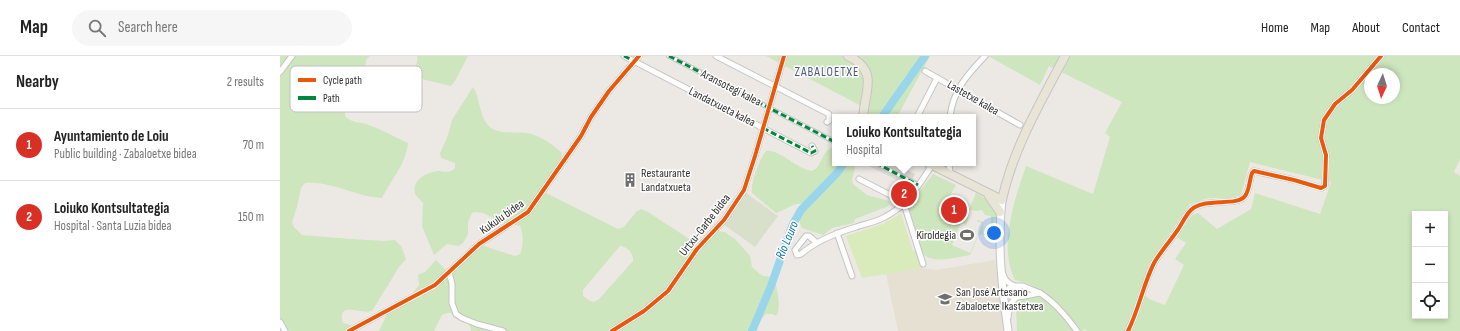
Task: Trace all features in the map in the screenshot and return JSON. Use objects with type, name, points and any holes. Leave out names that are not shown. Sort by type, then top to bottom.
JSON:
[{"type":"main road","points":[[850,56],[857,60],[864,68],[868,78],[868,89],[864,114]]},
{"type":"main road","points":[[1008,328],[1001,270],[999,232],[1002,200],[1018,149],[1031,120],[1065,56]]},
{"type":"main road","points":[[934,166],[1002,200]]},
{"type":"main road","points":[[988,194],[998,189],[1008,177]]},
{"type":"main road","points":[[988,194],[994,200],[1000,212]]},
{"type":"street","points":[[280,72],[292,56]]},
{"type":"street","name":"Landatxueta kalea","points":[[624,56],[811,153],[815,150],[812,146]]},
{"type":"street","name":"Kukulu bidea","points":[[349,331],[435,285],[479,244],[516,221],[532,208],[581,136],[591,117],[609,91],[639,56]]},
{"type":"street","name":"Aransotegi kalea","points":[[669,56],[832,140]]},
{"type":"street","points":[[716,56],[829,114],[829,121],[827,122]]},
{"type":"street","name":"Urtxu-Garbe bidea","points":[[612,331],[644,311],[668,291],[697,249],[724,220],[744,190],[748,182],[784,56]]},
{"type":"street","points":[[950,114],[958,90],[964,79],[985,56]]},
{"type":"street","points":[[1128,331],[1155,262],[1192,209],[1202,204],[1237,201],[1243,198],[1248,189],[1252,173],[1254,171],[1294,180],[1317,188],[1325,186],[1326,155],[1321,138],[1324,120],[1335,104],[1352,90],[1381,56]]},
{"type":"street","name":"Lastetxe kalea","points":[[925,71],[1020,126]]},
{"type":"street","points":[[918,114],[937,78]]},
{"type":"street","points":[[882,166],[918,185]]},
{"type":"street","points":[[817,243],[837,233],[884,218],[904,204],[918,185],[929,166]]},
{"type":"street","points":[[950,166],[950,174]]},
{"type":"street","points":[[859,179],[900,200],[904,204],[923,264]]},
{"type":"street","points":[[837,233],[852,276]]},
{"type":"street","points":[[1001,270],[1006,280],[1018,288],[1020,292],[1017,298]]},
{"type":"street","points":[[449,272],[452,284],[452,303],[456,314],[477,324],[503,331]]},
{"type":"street","points":[[1017,298],[1008,296],[1004,293],[1008,288],[1015,286],[1023,286],[1040,293],[1057,307],[1077,331]]},
{"type":"street","points":[[1008,328],[1009,308],[1012,300],[1040,293]]},
{"type":"street","points":[[280,322],[285,331]]},
{"type":"shaded area","points":[[869,166],[902,166],[915,174],[909,186]]},
{"type":"shaded area","name":"San José Artesano Zabaloetxe Ikastetxea","points":[[995,260],[1004,331],[898,331],[886,274],[922,268],[936,270]]},
{"type":"green space","points":[[280,56],[370,56],[366,60],[366,66],[290,66],[290,112],[345,112],[345,116],[347,118],[355,122],[374,127],[408,143],[407,151],[401,165],[382,198],[363,195],[325,184],[305,183],[301,188],[292,222],[294,227],[302,235],[384,241],[395,240],[401,246],[406,259],[399,267],[372,311],[346,310],[343,312],[343,323],[356,327],[358,331],[282,331],[280,327]]},
{"type":"green space","points":[[417,56],[468,56],[451,86],[422,79],[422,66],[416,66]]},
{"type":"green space","points":[[766,56],[930,56],[899,114],[867,114],[867,109]]},
{"type":"green space","points":[[988,56],[1460,56],[1460,159],[1454,172],[1460,176],[1460,331],[1087,331],[1085,329],[1082,331],[1017,331],[1016,306],[1020,299],[1038,297],[1044,299],[1036,288],[1029,284],[1015,280],[1010,267],[1008,253],[1008,238],[1013,208],[1026,166],[1093,194],[1110,137],[1105,133],[1122,102],[1049,66],[1040,85]],"holes":[[[1250,162],[1331,182],[1320,214],[1255,193],[1251,209],[1217,229],[1198,213],[1192,215],[1177,237],[1186,243],[1175,259],[1184,265],[1165,305],[1151,300],[1140,292],[1148,266],[1190,204],[1208,198],[1231,198],[1241,195]]]},
{"type":"green space","points":[[473,87],[484,120],[491,128],[500,132],[532,134],[546,141],[562,153],[562,158],[550,177],[546,187],[546,193],[618,229],[624,227],[636,212],[641,209],[697,244],[700,244],[717,231],[725,232],[736,240],[750,256],[752,267],[763,276],[774,278],[779,303],[776,316],[766,314],[759,322],[755,331],[471,331],[468,323],[460,316],[446,313],[442,315],[434,331],[379,331],[388,312],[412,294],[419,285],[418,275],[425,272],[436,260],[447,271],[481,245],[515,256],[520,254],[523,237],[520,226],[502,222],[483,213],[475,212],[472,213],[468,222],[468,234],[463,243],[458,246],[447,244],[434,255],[422,226],[423,203],[415,194],[415,185],[420,178],[428,173],[437,171],[449,172],[455,168],[455,163],[441,158],[440,153],[447,138],[452,120]],"holes":[[[619,247],[624,247],[631,253],[633,261],[599,299],[594,302],[583,296],[583,290]]]},
{"type":"green space","points":[[832,148],[832,166],[855,166],[852,180],[853,184],[867,195],[889,201],[889,206],[855,219],[854,223],[832,228],[823,235],[802,228],[800,220],[804,208],[803,204],[793,205],[776,213],[752,193],[752,184],[756,171],[766,151],[777,153],[800,167],[812,171],[818,166],[828,150]]},
{"type":"green space","points":[[933,174],[956,185],[941,212],[960,221],[963,215],[969,218],[966,225],[961,223],[952,245],[970,253],[983,224],[983,235],[979,234],[970,255],[945,259],[932,259],[922,253],[908,206]]},
{"type":"green space","points":[[746,193],[778,216],[755,247],[723,224]]},
{"type":"green space","points":[[976,193],[989,201],[997,214],[993,225],[991,224],[991,216],[985,215],[982,210],[969,210]]},
{"type":"green space","points":[[901,214],[913,251],[916,251],[922,268],[862,278],[846,236],[883,224]]},
{"type":"waterway","name":"Río Lauro","points":[[884,114],[925,56]]},
{"type":"waterway","name":"Río Lauro","points":[[752,331],[771,286],[792,226],[801,210],[842,166]]},
{"type":"marked path","points":[[624,56],[634,61]]},
{"type":"marked path","points":[[669,56],[832,140]]},
{"type":"marked path","points":[[763,128],[811,153],[815,151],[812,146]]},
{"type":"marked path","points":[[882,166],[918,185]]},
{"type":"cycle path","points":[[349,331],[435,285],[479,244],[528,212],[581,136],[591,117],[609,91],[639,56]]},
{"type":"cycle path","points":[[612,331],[644,311],[668,291],[697,249],[724,220],[744,190],[784,56]]},
{"type":"cycle path","points":[[1128,331],[1154,263],[1191,210],[1204,204],[1241,199],[1247,193],[1252,173],[1254,171],[1321,188],[1325,186],[1326,155],[1321,138],[1324,120],[1335,104],[1352,90],[1381,56]]},
{"type":"place","name":"Restaurante Landatxueta","points":[[630,180]]},
{"type":"place","name":"Loiuko Kontsultategia","points":[[904,194]]},
{"type":"place","name":"Ayuntamiento de Loiu","points":[[954,210]]},
{"type":"place","name":"Kiroldegia","points":[[967,235]]},
{"type":"place","name":"San José Artesano Zabaloetxe Ikastetxea","points":[[945,299]]},
{"type":"district","name":"ZABALOETXE","points":[[827,72]]}]
